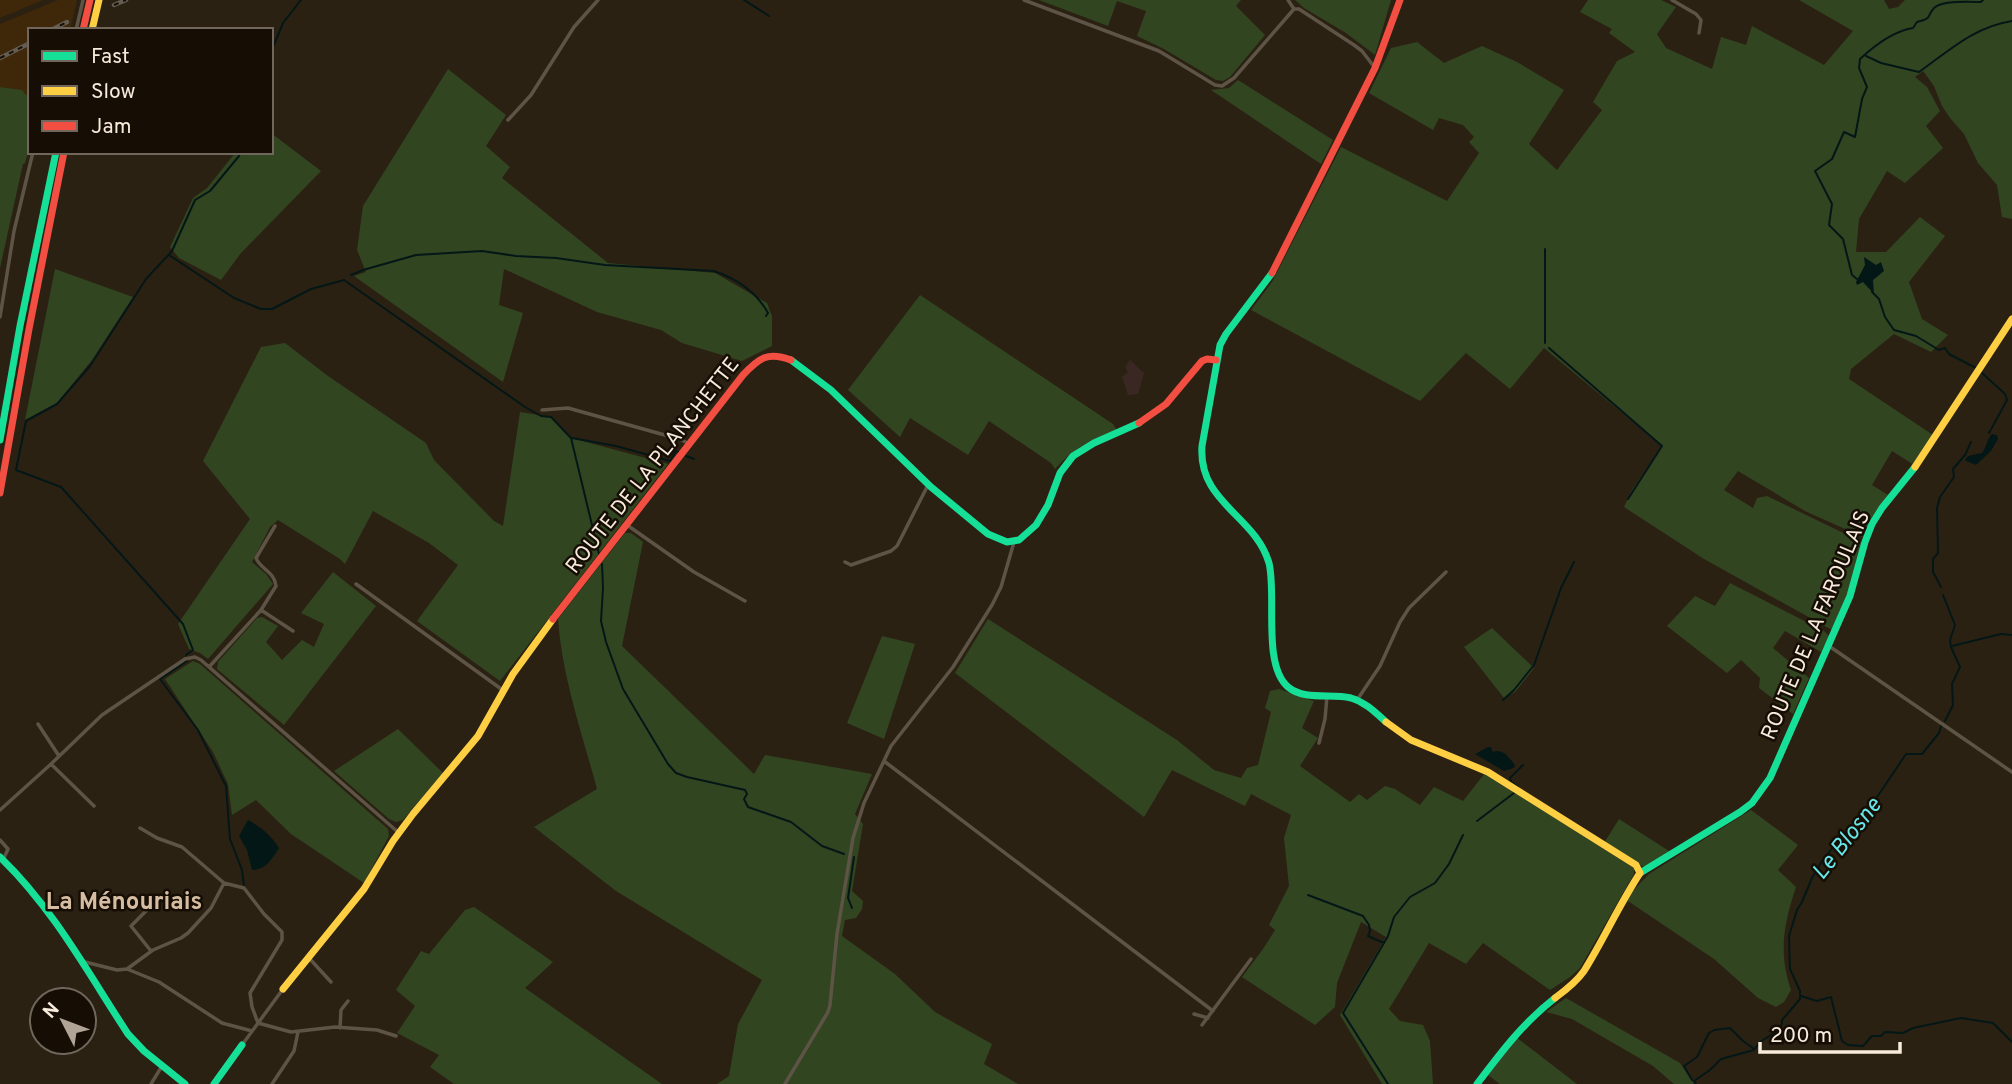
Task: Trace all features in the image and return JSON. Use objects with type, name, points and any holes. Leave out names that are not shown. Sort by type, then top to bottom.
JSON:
[{"type":"main road","points":[[83,28],[90,0]]},
{"type":"main road","points":[[92,28],[99,0]]},
{"type":"main road","points":[[1400,0],[1375,68],[1270,277],[1220,345],[1202,460],[1207,483],[1215,495],[1248,525],[1269,563],[1273,653],[1280,679],[1289,688],[1299,692],[1357,700],[1401,734],[1488,772],[1636,865],[1640,873],[1623,898],[1583,972],[1518,1031],[1498,1053],[1477,1084]]},
{"type":"main road","points":[[0,440],[55,154]]},
{"type":"main road","points":[[0,493],[64,154]]},
{"type":"main road","name":"ROUTE DE LA FAROULAIS","points":[[1640,873],[1740,812],[1761,792],[1770,778],[1850,596],[1872,524],[1923,455],[2012,319]]},
{"type":"main road","name":"ROUTE DE LA PLANCHETTE","points":[[283,989],[364,889],[399,833],[478,736],[530,649],[754,363],[769,355],[788,356],[824,383],[928,485],[990,535],[1006,542],[1014,542]]},
{"type":"main road","points":[[1014,542],[1024,536],[1045,509],[1058,475],[1078,450],[1129,429],[1152,416],[1171,399],[1200,364],[1207,359],[1216,360]]},
{"type":"main road","points":[[2,859],[24,880],[48,910],[128,1034],[144,1051],[185,1084]]},
{"type":"main road","name":"ROUTE DE LA PLANCHETTE","points":[[214,1084],[242,1045]]},
{"type":"street","points":[[76,28],[83,0]]},
{"type":"street","points":[[508,120],[531,95],[574,27],[598,0]]},
{"type":"street","points":[[1024,0],[1160,51],[1215,85],[1222,86],[1234,78],[1294,9]]},
{"type":"street","points":[[1288,0],[1294,9]]},
{"type":"street","points":[[1672,0],[1696,14],[1701,20],[1699,33]]},
{"type":"street","points":[[1294,9],[1299,9],[1354,45],[1375,68]]},
{"type":"street","points":[[0,317],[14,231],[33,154]]},
{"type":"street","points":[[542,410],[568,408],[690,444]]},
{"type":"street","points":[[845,562],[851,565],[891,551],[897,546],[928,485]]},
{"type":"street","points":[[627,525],[694,572],[745,601]]},
{"type":"street","points":[[209,667],[261,610],[276,586],[274,577],[257,562],[275,526]]},
{"type":"street","points":[[785,1084],[828,1012],[837,934],[853,838],[864,803],[891,746],[953,667],[992,605],[1001,587],[1014,542]]},
{"type":"street","points":[[1357,700],[1380,667],[1409,608],[1446,572]]},
{"type":"street","points":[[356,584],[504,691]]},
{"type":"street","points":[[261,610],[293,632]]},
{"type":"street","points":[[1828,645],[2012,772]]},
{"type":"street","points":[[0,810],[103,715],[185,659],[195,657],[399,833]]},
{"type":"street","points":[[1319,743],[1325,719],[1326,696]]},
{"type":"street","points":[[38,724],[60,756]]},
{"type":"street","points":[[884,761],[1213,1011]]},
{"type":"street","points":[[51,764],[94,806]]},
{"type":"street","points":[[140,828],[157,838],[182,847],[224,883],[244,888],[282,932],[282,940],[251,988],[250,998],[258,1023],[291,1032],[340,1028],[377,1030],[396,1036]]},
{"type":"street","points":[[0,840],[8,849],[2,859]]},
{"type":"street","points":[[127,969],[152,951],[188,933],[211,908],[224,883]]},
{"type":"street","points":[[148,909],[131,926],[152,951]]},
{"type":"street","points":[[308,957],[331,982]]},
{"type":"street","points":[[1202,1025],[1251,959]]},
{"type":"street","points":[[82,963],[117,970],[127,969],[159,982],[222,1023],[252,1031]]},
{"type":"street","name":"ROUTE DE LA PLANCHETTE","points":[[242,1045],[283,989]]},
{"type":"street","points":[[340,1028],[341,1010],[348,1001]]},
{"type":"street","points":[[1194,1014],[1208,1018]]},
{"type":"street","points":[[272,1084],[294,1051],[298,1032]]},
{"type":"street","points":[[151,1084],[162,1066]]},
{"type":"shaded area","points":[[0,0],[43,0],[0,18]]},
{"type":"shaded area","points":[[58,0],[77,0],[70,28],[28,28],[28,96],[24,99],[12,89],[0,87],[0,24]]},
{"type":"shaded area","points":[[1864,257],[1876,265],[1881,262],[1884,271],[1873,280],[1874,294],[1863,282],[1857,285],[1856,282],[1865,265]]},
{"type":"shaded area","points":[[1130,360],[1144,373],[1138,394],[1128,395],[1122,377],[1128,372],[1125,367]]},
{"type":"shaded area","points":[[1992,434],[1997,435],[1998,439],[1991,451],[1976,465],[1965,460],[1968,456],[1982,453]]},
{"type":"shaded area","points":[[1491,747],[1493,752],[1506,754],[1515,765],[1514,768],[1504,771],[1475,754]]},
{"type":"shaded area","points":[[248,820],[273,839],[279,848],[268,863],[257,870],[252,870],[247,850],[239,836]]},
{"type":"green space","points":[[1039,0],[1241,0],[1236,6],[1265,35],[1230,77],[1223,81],[1216,80],[1137,36],[1146,11],[1117,1],[1108,26]]},
{"type":"green space","points":[[1295,0],[1391,0],[1375,55],[1346,33]]},
{"type":"green space","points":[[1588,0],[1661,0],[1676,7],[1657,34],[1666,48],[1712,69],[1721,37],[1746,45],[1752,26],[1824,65],[1853,31],[1799,0],[1884,0],[1889,9],[1898,7],[1905,0],[2012,0],[2012,219],[2002,217],[1997,185],[1978,163],[1964,134],[1942,106],[1934,86],[1923,71],[1915,77],[1927,87],[1940,111],[1926,126],[1943,148],[1905,183],[1887,171],[1859,219],[1856,252],[1886,252],[1920,217],[1945,236],[1909,282],[1922,319],[1948,335],[1931,352],[1894,334],[1851,369],[1849,379],[1933,435],[1914,465],[1892,451],[1872,485],[1888,495],[1863,537],[1805,511],[1738,471],[1724,490],[1753,508],[1757,498],[1767,496],[1862,542],[1850,587],[1832,630],[1704,559],[1624,507],[1632,490],[1662,446],[1544,348],[1510,389],[1466,353],[1420,401],[1251,310],[1272,282],[1341,147],[1447,201],[1479,153],[1469,142],[1474,137],[1463,125],[1439,118],[1433,130],[1369,93],[1391,48],[1417,42],[1444,63],[1482,46],[1517,62],[1564,90],[1529,144],[1557,170],[1602,110],[1593,102],[1617,61],[1635,52],[1609,33],[1612,29],[1580,12]]},
{"type":"green space","points":[[448,69],[506,115],[486,146],[510,167],[502,178],[608,263],[715,273],[767,303],[772,316],[772,346],[742,361],[682,343],[661,330],[597,312],[504,269],[499,305],[523,313],[503,382],[354,276],[366,272],[357,250],[363,206]]},
{"type":"green space","points":[[1238,80],[1333,140],[1321,164],[1211,90],[1229,88]]},
{"type":"green space","points":[[0,87],[22,90],[28,94],[28,152],[0,268]]},
{"type":"green space","points":[[273,135],[321,171],[241,253],[221,280],[179,258],[170,247],[193,198],[207,188],[234,154],[273,154]]},
{"type":"green space","points":[[55,269],[133,297],[92,360],[57,403],[25,420]]},
{"type":"green space","points":[[920,295],[1113,424],[1117,431],[1076,450],[1055,469],[1051,463],[989,421],[968,455],[910,418],[900,437],[848,390]]},
{"type":"green space","points":[[285,343],[426,443],[434,460],[494,521],[503,526],[520,412],[551,417],[571,438],[668,464],[500,681],[417,621],[458,565],[429,543],[373,511],[345,564],[278,520],[270,527],[252,562],[273,584],[208,659],[189,649],[178,624],[250,519],[203,461],[261,347]]},
{"type":"green space","points":[[625,533],[631,533],[643,542],[622,646],[754,774],[765,755],[872,774],[855,814],[863,824],[852,891],[863,901],[862,909],[856,918],[845,920],[842,936],[895,974],[935,1012],[992,1044],[984,1064],[1018,1084],[717,1084],[729,1076],[738,1024],[762,980],[616,891],[534,827],[597,789],[568,684],[558,619]]},
{"type":"green space","points":[[333,572],[376,606],[284,725],[217,669],[218,662],[257,618],[262,617],[278,626],[266,642],[282,660],[302,640],[314,647],[324,624],[301,613]]},
{"type":"green space","points":[[1730,583],[1829,636],[1821,652],[1785,631],[1773,648],[1809,678],[1793,714],[1759,688],[1760,678],[1741,660],[1727,673],[1667,626],[1695,596],[1715,606]]},
{"type":"green space","points":[[988,619],[1177,740],[1214,770],[1241,778],[1247,768],[1258,765],[1271,712],[1265,708],[1270,691],[1279,689],[1314,701],[1302,728],[1318,738],[1300,766],[1350,802],[1359,794],[1367,800],[1385,786],[1395,789],[1420,805],[1434,787],[1463,801],[1485,773],[1634,868],[1634,874],[1580,968],[1550,990],[1483,943],[1466,964],[1429,943],[1389,1009],[1400,1021],[1423,1025],[1430,1041],[1433,1084],[1382,1084],[1340,1015],[1386,937],[1361,922],[1337,983],[1335,1007],[1315,1025],[1242,977],[1275,930],[1269,925],[1289,886],[1284,838],[1291,815],[1251,794],[1245,806],[1172,770],[1144,817],[955,673]]},
{"type":"green space","points":[[1492,628],[1534,668],[1515,692],[1504,698],[1464,647]]},
{"type":"green space","points":[[882,636],[915,644],[884,739],[847,723]]},
{"type":"green space","points":[[193,661],[200,664],[388,829],[389,836],[364,883],[291,834],[256,800],[232,815],[228,784],[213,752],[165,679]]},
{"type":"green space","points":[[398,729],[443,773],[403,820],[396,822],[389,819],[334,771]]},
{"type":"green space","points":[[1751,810],[1798,845],[1778,870],[1796,887],[1784,938],[1785,963],[1791,990],[1784,1002],[1776,1007],[1758,998],[1714,959],[1625,899],[1649,874]]},
{"type":"green space","points":[[1619,819],[1669,851],[1668,854],[1645,867],[1604,843]]},
{"type":"green space","points":[[474,907],[553,962],[525,988],[662,1084],[454,1084],[430,1067],[439,1055],[397,1033],[415,1006],[396,990],[421,951],[429,954],[465,910]]},
{"type":"green space","points":[[1566,998],[1680,1063],[1694,1084],[1674,1084],[1653,1066],[1572,1019],[1546,1012]]},
{"type":"green space","points":[[1516,1037],[1577,1084],[1500,1084],[1488,1075]]},
{"type":"waterway","points":[[273,47],[283,23],[301,0]]},
{"type":"waterway","points":[[744,0],[769,16]]},
{"type":"waterway","name":"Le Blosne","points":[[1857,279],[1852,275],[1843,239],[1829,225],[1832,204],[1815,171],[1832,159],[1844,132],[1855,137],[1867,87],[1859,68],[1860,59],[1885,40],[1913,28],[1917,22],[1927,18],[1938,5],[1983,0]]},
{"type":"waterway","points":[[1866,56],[1881,63],[1919,72],[1974,34],[2012,21]]},
{"type":"waterway","points":[[186,655],[193,650],[183,624],[61,487],[16,470],[26,421],[57,404],[90,366],[146,279],[172,251],[195,200],[210,191],[240,154]]},
{"type":"waterway","points":[[1545,249],[1545,343]]},
{"type":"waterway","points":[[351,275],[416,255],[482,251],[605,265],[714,271],[752,292],[768,313],[766,316]]},
{"type":"waterway","points":[[169,255],[234,298],[261,309],[272,309],[311,289],[344,280],[525,407],[541,416],[551,417],[571,438],[599,554]]},
{"type":"waterway","name":"Le Blosne","points":[[1872,292],[1879,299],[1885,317],[1894,330],[1916,336],[1939,350],[1945,348],[1949,354],[1976,368]]},
{"type":"waterway","points":[[1549,348],[1662,446],[1628,499]]},
{"type":"waterway","name":"Le Blosne","points":[[1981,372],[2005,394],[2007,400],[1989,433]]},
{"type":"waterway","points":[[572,438],[616,446],[670,461],[676,451],[678,452]]},
{"type":"waterway","name":"Le Blosne","points":[[1941,587],[1933,572],[1933,559],[1938,553],[1937,508],[1940,497],[1954,477],[1953,469],[1965,455],[1971,442]]},
{"type":"waterway","points":[[686,456],[694,459]]},
{"type":"waterway","points":[[1503,700],[1534,665],[1561,588],[1574,562]]},
{"type":"waterway","points":[[602,564],[601,621],[606,642],[623,689],[668,764],[676,773],[687,777],[745,790],[747,794],[744,799],[748,807],[791,822],[822,846],[844,854]]},
{"type":"waterway","name":"Le Blosne","points":[[1943,595],[1955,625],[1950,640],[1960,667],[1952,684],[1953,705],[1945,721]]},
{"type":"waterway","points":[[1952,646],[2001,634],[2012,635]]},
{"type":"waterway","points":[[187,661],[160,679],[198,730],[226,786],[230,839],[242,870],[244,885]]},
{"type":"waterway","name":"Le Blosne","points":[[1696,1084],[1694,1081],[1721,1059],[1754,1050],[1760,1042],[1777,1031],[1782,1020],[1800,999],[1800,991],[1790,969],[1789,936],[1797,910],[1812,878],[1841,837],[1867,812],[1906,754],[1922,754],[1939,733],[1941,726]]},
{"type":"waterway","points":[[1518,787],[1510,778],[1523,765]]},
{"type":"waterway","points":[[1477,821],[1514,793]]},
{"type":"waterway","points":[[1388,1084],[1343,1013],[1388,936],[1394,917],[1410,897],[1435,883],[1449,864],[1463,835]]},
{"type":"waterway","points":[[852,908],[848,898],[854,857]]},
{"type":"waterway","points":[[1308,895],[1363,916],[1369,925],[1368,936],[1384,943]]},
{"type":"waterway","points":[[1801,996],[1817,1001],[1831,997],[1842,1041],[1848,1045],[1863,1046],[1872,1036],[1881,1036],[1885,1032],[1903,1033],[1913,1028],[1961,1018],[1993,1023],[2012,1042]]},
{"type":"waterway","points":[[1692,1080],[1684,1066],[1697,1057],[1709,1033],[1714,1030],[1730,1028],[1754,1049]]},
{"type":"railway","points":[[114,5],[126,0]]},
{"type":"railway","points":[[55,28],[67,22]]},
{"type":"railway","points":[[0,58],[28,44]]},
{"type":"traffic: fast","points":[[0,440],[20,326],[56,154]]},
{"type":"traffic: fast","points":[[1272,273],[1220,345],[1202,446],[1203,465],[1209,482],[1252,532],[1269,563],[1273,647],[1280,677],[1288,687],[1302,694],[1356,700],[1386,722]]},
{"type":"traffic: fast","points":[[791,360],[831,390],[931,487],[988,534],[1007,542],[1019,540],[1036,525],[1048,505],[1060,473],[1073,456],[1094,443],[1139,423]]},
{"type":"traffic: fast","points":[[1640,873],[1740,812],[1752,803],[1770,778],[1850,596],[1872,524],[1915,467]]},
{"type":"traffic: fast","points":[[0,857],[53,919],[128,1034],[144,1051],[185,1084]]},
{"type":"traffic: fast","points":[[1477,1084],[1523,1027],[1555,998]]},
{"type":"traffic: fast","points":[[214,1084],[242,1045]]},
{"type":"traffic: slow","points":[[92,28],[99,0]]},
{"type":"traffic: slow","points":[[1915,467],[2012,319]]},
{"type":"traffic: slow","points":[[283,989],[364,889],[413,814],[478,736],[513,674],[553,619]]},
{"type":"traffic: slow","points":[[1386,722],[1411,740],[1488,772],[1636,865],[1640,873],[1584,971],[1555,998]]},
{"type":"traffic: jam","points":[[83,28],[90,0]]},
{"type":"traffic: jam","points":[[1272,273],[1375,68],[1400,0]]},
{"type":"traffic: jam","points":[[0,493],[64,154]]},
{"type":"traffic: jam","points":[[553,619],[743,375],[754,364],[770,356],[791,360]]},
{"type":"traffic: jam","points":[[1139,423],[1166,404],[1202,361],[1216,360]]},
{"type":"district","name":"La Ménouriais","points":[[124,901]]}]
